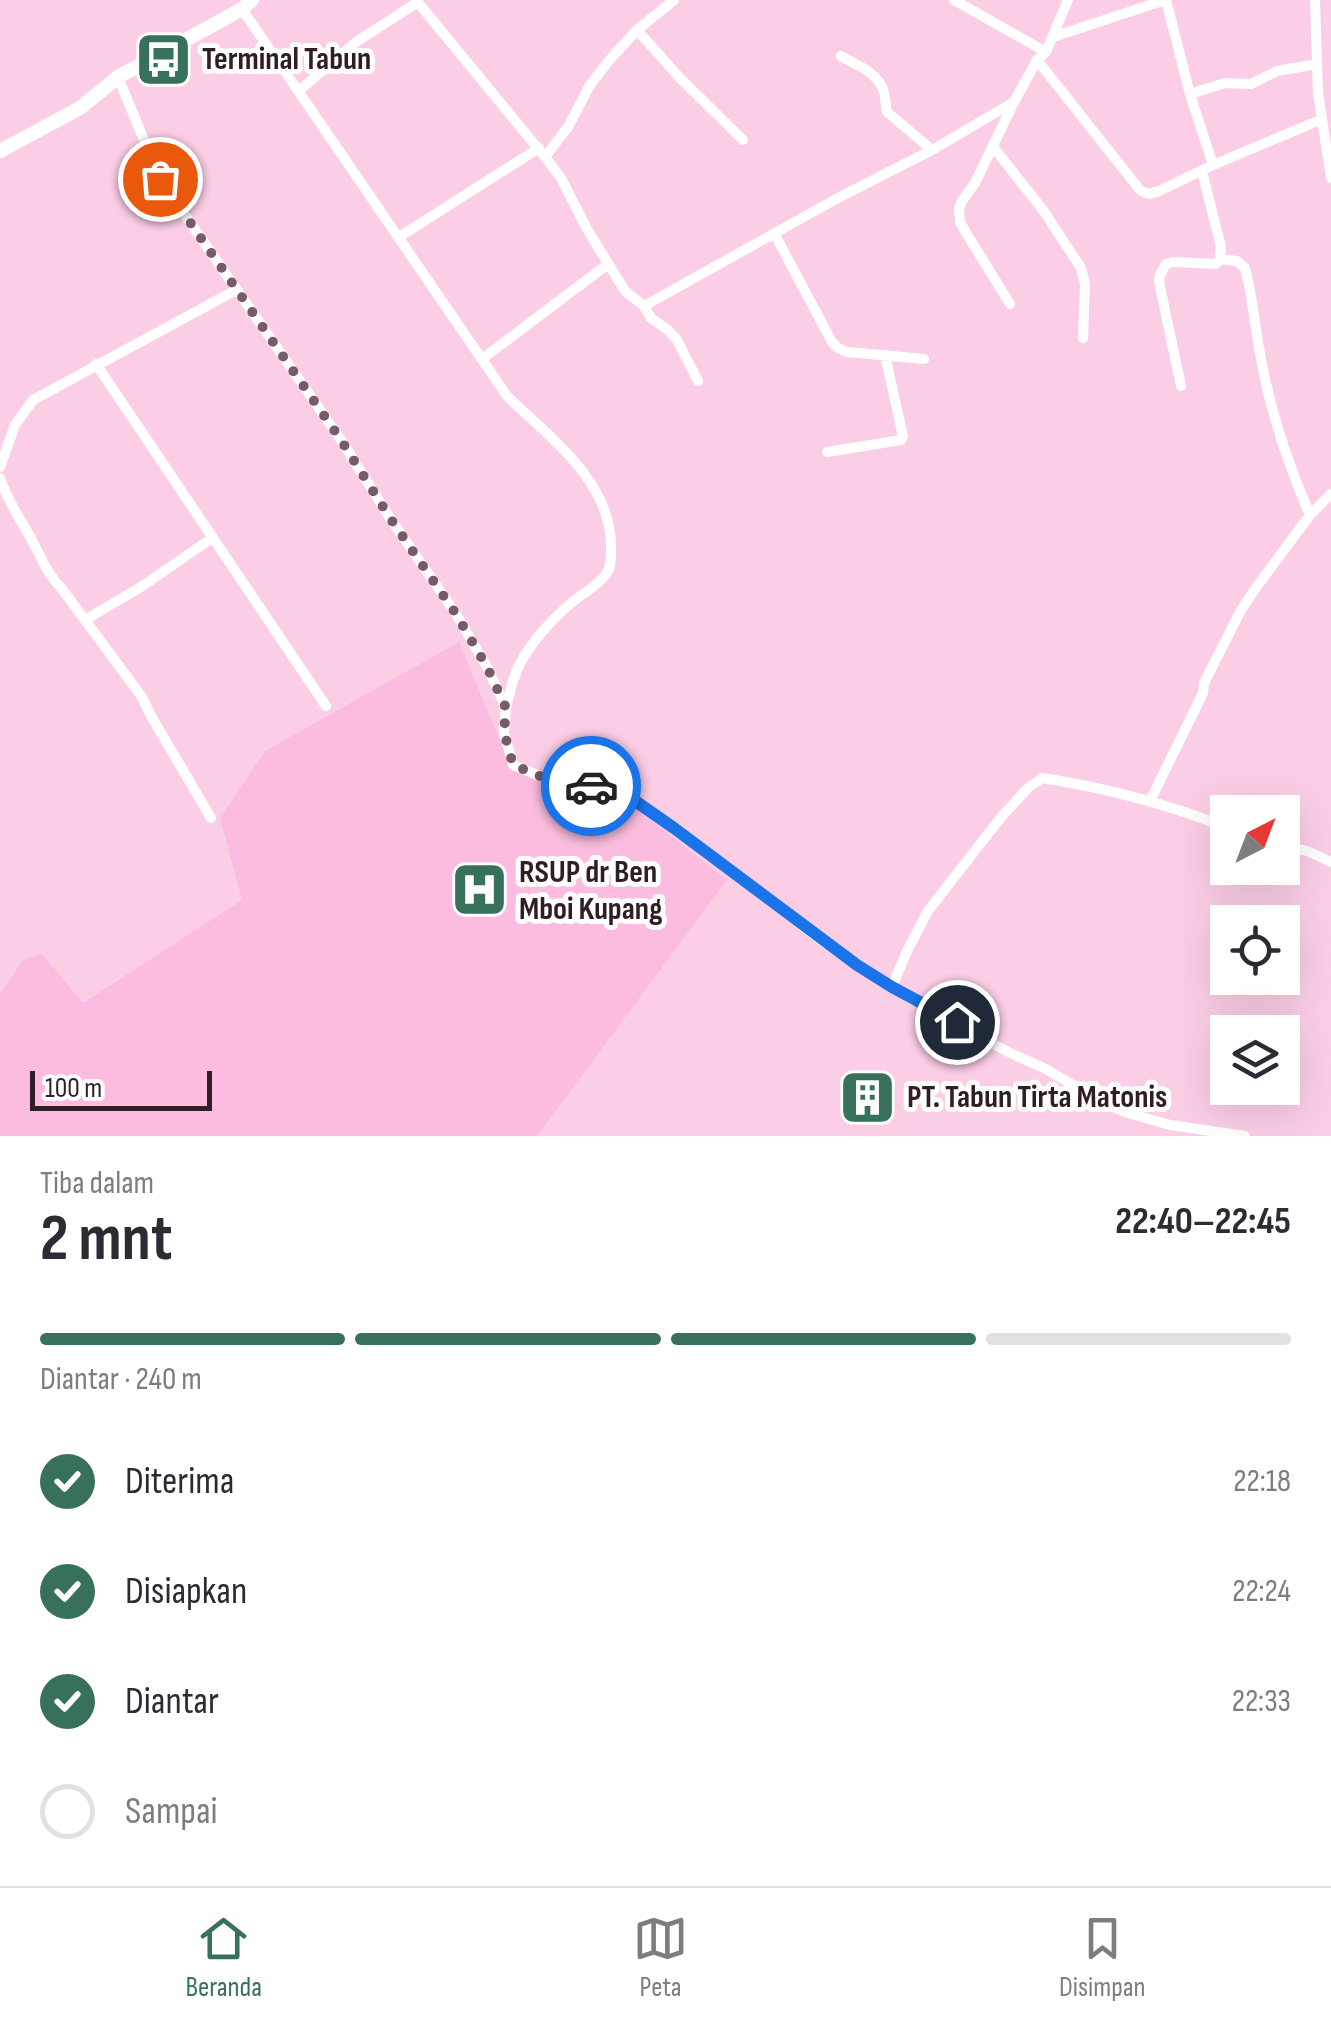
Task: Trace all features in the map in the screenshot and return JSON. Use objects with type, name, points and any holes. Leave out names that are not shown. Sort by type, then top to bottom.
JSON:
[{"type":"main road","points":[[0,150],[80,108],[118,77],[247,4]]},
{"type":"street","points":[[399,237],[542,152],[568,127],[590,85],[612,57],[674,0]]},
{"type":"street","points":[[954,0],[1042,56],[1140,190],[1148,194],[1320,120]]},
{"type":"street","points":[[1010,304],[960,222],[959,208],[1053,37],[1068,0]]},
{"type":"street","points":[[1053,37],[1166,0],[1207,168],[1221,247],[1216,264],[1174,262],[1166,264],[1160,275],[1181,386]]},
{"type":"street","points":[[1316,0],[1320,120],[1331,178]]},
{"type":"street","points":[[300,90],[356,42],[417,1],[542,152],[625,291],[677,340],[698,381]]},
{"type":"street","points":[[247,4],[300,90],[507,396],[558,442],[581,470],[606,512],[612,558],[608,572],[566,607],[517,668],[504,732],[513,765],[638,803],[818,938],[892,987],[1101,1102],[1128,1114],[1185,1128],[1245,1136]]},
{"type":"street","points":[[1316,20],[1331,17]]},
{"type":"street","points":[[637,30],[742,140]]},
{"type":"street","points":[[840,56],[872,74],[884,90],[887,112],[932,150]]},
{"type":"street","points":[[1190,94],[1225,83],[1250,84],[1277,71],[1317,64]]},
{"type":"street","points":[[118,77],[160,179],[456,614],[506,708]]},
{"type":"street","points":[[1318,93],[1331,92]]},
{"type":"street","points":[[644,306],[1014,102]]},
{"type":"street","points":[[994,148],[1051,221],[1081,268],[1084,338]]},
{"type":"street","points":[[774,233],[832,342],[847,352],[924,359]]},
{"type":"street","points":[[1220,259],[1237,261],[1244,268],[1278,430],[1310,515]]},
{"type":"street","points":[[482,359],[608,264]]},
{"type":"street","points":[[0,467],[3,448],[33,400],[236,290]]},
{"type":"street","points":[[827,452],[901,440],[886,356]]},
{"type":"street","points":[[96,364],[326,706]]},
{"type":"street","points":[[0,478],[12,510],[50,577],[142,697],[210,818]]},
{"type":"street","points":[[1150,801],[1240,612],[1310,515],[1331,494]]},
{"type":"street","points":[[85,620],[141,588],[212,538]]},
{"type":"street","points":[[892,987],[906,951],[935,902],[1002,816],[1042,778],[1150,801],[1210,821]]},
{"type":"street","points":[[1300,849],[1331,862]]},
{"type":"shaded area","name":"RSUP dr Ben Mboi Kupang","points":[[459,642],[511,767],[617,794],[727,880],[537,1136],[0,1136],[0,994],[24,959],[42,954],[83,1003],[242,900],[220,818],[265,751]]},
{"type":"way so far","points":[[160,179],[456,614],[506,708],[504,732],[513,765],[540,776],[591,786]]},
{"type":"place","name":"Terminal Tabun","points":[[163,59]]},
{"type":"place","name":"RSUP dr Ben Mboi Kupang","points":[[480,890]]},
{"type":"place","name":"PT. Tabun Tirta Matonis","points":[[868,1097]]},
{"type":"route","points":[[591,786],[638,803],[857,965],[957,1022]]}]
